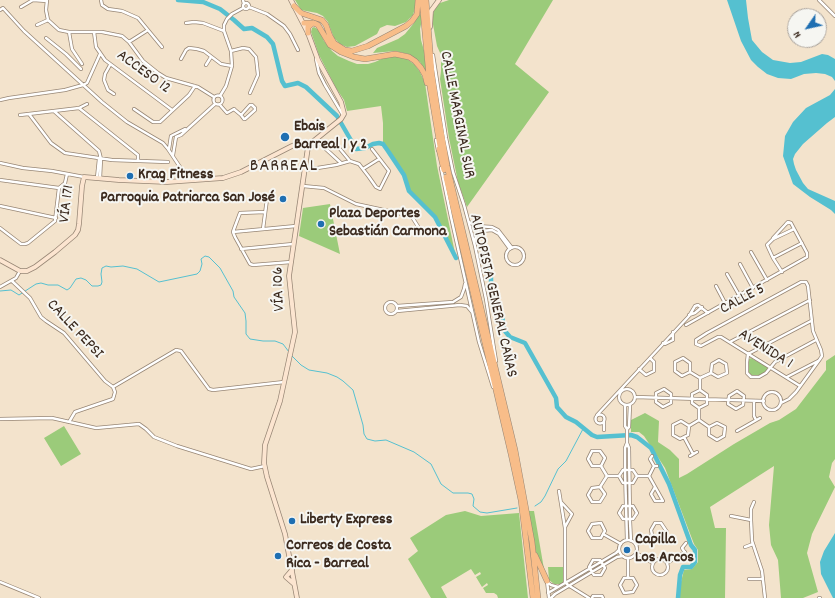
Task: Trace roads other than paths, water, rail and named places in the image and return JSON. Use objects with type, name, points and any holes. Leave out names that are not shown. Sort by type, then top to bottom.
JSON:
[{"type":"highway","points":[[294,6],[301,12],[319,18],[323,21],[332,40],[338,47],[347,51],[355,51],[368,46],[406,26],[416,15],[418,10],[418,0]]},
{"type":"highway","name":"AUTOPISTA GENERAL CAÑAS","points":[[422,0],[432,96],[444,170],[523,512],[533,598]]},
{"type":"highway","name":"AUTOPISTA GENERAL CAÑAS","points":[[427,0],[432,75],[447,166],[515,450],[533,549],[538,598]]},
{"type":"highway","points":[[303,23],[311,16]]},
{"type":"highway","points":[[303,23],[314,23],[320,27],[330,45],[351,57],[365,59],[400,54],[417,62],[426,77],[436,140],[444,170]]},
{"type":"highway","points":[[308,32],[308,27],[314,23]]},
{"type":"highway","points":[[523,512],[531,586],[530,598]]},
{"type":"highway","points":[[533,549],[546,582]]},
{"type":"main road","points":[[291,0],[308,32],[315,52],[340,102],[343,116],[310,144]]},
{"type":"main road","points":[[427,0],[430,3],[438,1]]},
{"type":"main road","points":[[430,42],[430,14],[438,1]]},
{"type":"main road","name":"VÍA 171","points":[[20,271],[27,271],[35,267],[75,235],[79,224],[84,177],[167,182],[211,180],[229,176],[297,144],[310,144]]},
{"type":"main road","name":"VÍA 106","points":[[297,598],[285,534],[267,477],[265,466],[265,445],[280,401],[295,332],[290,288],[291,262],[308,147],[310,144]]},
{"type":"main road","points":[[0,260],[20,271]]},
{"type":"main road","points":[[292,570],[286,577],[295,585]]},
{"type":"street","points":[[22,7],[33,0],[47,1],[46,10],[48,20],[59,30],[68,32],[116,34],[126,39],[143,61],[166,78],[195,86],[214,97],[220,96]]},
{"type":"street","points":[[101,0],[102,5],[108,9],[138,18],[162,47]]},
{"type":"street","points":[[243,0],[243,8]]},
{"type":"street","points":[[819,0],[835,16]]},
{"type":"street","points":[[244,4],[267,14],[284,26],[298,50]]},
{"type":"street","points":[[220,105],[222,100],[220,96],[226,86],[232,66],[231,51],[224,31],[224,25],[232,14],[243,8],[246,9],[249,7]]},
{"type":"street","points":[[0,10],[3,8],[24,31],[83,85],[127,122],[163,143],[173,155],[186,181]]},
{"type":"street","points":[[38,25],[48,20]]},
{"type":"street","points":[[186,23],[203,23],[224,31]]},
{"type":"street","points":[[129,42],[148,30]]},
{"type":"street","points":[[68,32],[72,49],[82,64]]},
{"type":"street","name":"ACCESO 12","points":[[94,32],[94,42],[100,54],[110,65],[172,110]]},
{"type":"street","points":[[46,38],[81,69]]},
{"type":"street","name":"CALLE MARGINAL SUR","points":[[430,42],[438,81],[447,143],[468,221],[486,299],[498,379]]},
{"type":"street","points":[[181,59],[186,50],[189,48],[204,51],[221,64],[232,66]]},
{"type":"street","points":[[231,51],[243,48],[249,49],[256,57],[258,75],[250,93]]},
{"type":"street","points":[[0,100],[65,90],[83,85],[87,83],[100,54]]},
{"type":"street","points":[[206,65],[211,57]]},
{"type":"street","points":[[76,64],[79,60]]},
{"type":"street","points":[[110,65],[105,74],[104,80],[108,90],[114,94]]},
{"type":"street","points":[[134,109],[149,120],[160,122],[189,95],[195,86]]},
{"type":"street","points":[[214,97],[214,104]]},
{"type":"street","points":[[20,115],[79,108],[88,104]]},
{"type":"street","points":[[173,155],[176,137],[181,135],[214,104]]},
{"type":"street","points":[[214,104],[220,105],[226,113],[234,110],[245,119],[255,110],[255,108],[250,105],[241,115]]},
{"type":"street","points":[[79,108],[138,155],[138,162]]},
{"type":"street","points":[[54,112],[97,148],[101,154],[99,179]]},
{"type":"street","points":[[30,114],[51,143],[68,153],[100,159],[138,162],[168,162]]},
{"type":"street","points":[[168,149],[171,136],[189,127]]},
{"type":"street","points":[[316,139],[341,163]]},
{"type":"street","points":[[436,140],[465,280],[516,480]]},
{"type":"street","points":[[335,143],[350,161]]},
{"type":"street","points":[[305,170],[350,161],[359,164],[376,187],[380,188],[389,171],[372,149]]},
{"type":"street","points":[[363,169],[379,158]]},
{"type":"street","points":[[0,164],[84,177]]},
{"type":"street","points":[[0,228],[19,243],[25,244],[52,224],[56,218],[59,188],[65,183],[67,174]]},
{"type":"street","points":[[0,180],[59,188]]},
{"type":"street","points":[[303,186],[324,188],[356,204],[410,216],[419,228]]},
{"type":"street","points":[[263,229],[267,199]]},
{"type":"street","points":[[0,206],[56,218]]},
{"type":"street","points":[[265,212],[240,213],[233,232],[241,249],[250,264],[253,265],[291,262]]},
{"type":"street","points":[[468,221],[476,226],[492,227],[498,230],[511,249]]},
{"type":"street","points":[[686,325],[806,259],[808,255],[791,223],[788,222],[767,245],[782,272]]},
{"type":"street","points":[[233,232],[296,226]]},
{"type":"street","points":[[773,239],[794,229]]},
{"type":"street","points":[[474,246],[478,234],[484,230],[492,230],[499,234],[511,249]]},
{"type":"street","points":[[773,258],[802,243]]},
{"type":"street","points":[[241,249],[294,244]]},
{"type":"street","points":[[517,248],[523,253],[524,258],[521,263],[513,265],[509,262],[506,257],[511,249],[517,248]]},
{"type":"street","points":[[751,252],[766,280]]},
{"type":"street","points":[[740,264],[753,288]]},
{"type":"street","points":[[0,287],[16,278],[20,271]]},
{"type":"street","points":[[727,274],[739,295]]},
{"type":"street","points":[[465,280],[463,294],[453,302],[397,306],[391,302],[386,305],[385,308],[386,312],[393,314],[397,310],[460,305],[467,306],[473,314]]},
{"type":"street","name":"CALLE PEPSI","points":[[12,281],[30,298],[41,317],[64,333],[95,370],[113,387]]},
{"type":"street","name":"CALLE 5","points":[[696,344],[696,340],[707,333],[801,282],[806,282],[808,286],[810,300]]},
{"type":"street","points":[[716,286],[725,303]]},
{"type":"street","points":[[730,342],[810,300],[813,332],[822,353],[820,359],[789,399],[781,403],[778,408],[770,410],[765,407],[764,401],[766,396],[773,393],[780,397],[781,403]]},
{"type":"street","points":[[604,420],[601,423],[597,422],[596,418],[628,381],[689,316],[692,309],[697,305],[702,307],[708,313]]},
{"type":"street","points":[[812,320],[748,354],[747,373],[751,377],[758,377],[766,374],[775,362],[816,340]]},
{"type":"street","points":[[663,343],[665,344],[673,340],[673,332]]},
{"type":"street","name":"AVENIDA 1","points":[[696,344],[701,346],[719,337],[730,342],[800,386]]},
{"type":"street","points":[[69,422],[75,412],[113,399],[115,392],[113,387],[176,350],[180,351],[209,389],[213,390],[285,382]]},
{"type":"street","points":[[639,370],[646,375],[654,371],[654,362],[650,358]]},
{"type":"street","points":[[683,358],[690,363],[690,372],[682,376],[675,371],[675,362],[683,358]]},
{"type":"street","points":[[787,378],[820,359]]},
{"type":"street","points":[[719,360],[726,364],[727,373],[718,377],[711,373],[712,364],[719,360]]},
{"type":"street","points":[[690,372],[700,378]]},
{"type":"street","points":[[700,378],[711,373]]},
{"type":"street","points":[[700,378],[700,390]]},
{"type":"street","points":[[627,388],[628,381]]},
{"type":"street","points":[[627,388],[622,390],[619,397],[620,401],[625,405],[630,405],[634,402],[636,397]]},
{"type":"street","points":[[627,388],[634,392],[636,397]]},
{"type":"street","points":[[664,389],[671,394],[671,398],[671,403],[663,407],[656,402],[656,393],[664,389]]},
{"type":"street","points":[[699,408],[692,403],[692,394],[700,390]]},
{"type":"street","points":[[699,408],[706,404],[707,399],[707,395],[700,390]]},
{"type":"street","points":[[736,391],[744,396],[743,400],[743,405],[736,409],[728,404],[728,396],[736,391]]},
{"type":"street","points":[[612,399],[619,397]]},
{"type":"street","points":[[636,397],[764,401]]},
{"type":"street","points":[[754,401],[754,416],[756,420]]},
{"type":"street","points":[[625,405],[625,426],[627,429],[625,519],[627,540]]},
{"type":"street","points":[[627,429],[630,427],[630,405]]},
{"type":"street","points":[[699,408],[699,420]]},
{"type":"street","points":[[598,415],[602,415],[604,417],[604,430]]},
{"type":"street","points":[[0,419],[52,418],[96,428],[139,424],[154,437],[177,446],[251,469],[265,466]]},
{"type":"street","points":[[737,431],[760,418]]},
{"type":"street","points":[[689,426],[699,420]]},
{"type":"street","points":[[699,420],[709,427]]},
{"type":"street","points":[[681,421],[689,426],[688,435],[680,439],[673,435],[673,425],[681,421]]},
{"type":"street","points":[[717,422],[724,427],[724,436],[716,440],[709,436],[709,427],[717,422]]},
{"type":"street","points":[[684,437],[693,454]]},
{"type":"street","points":[[627,442],[630,448],[631,541]]},
{"type":"street","points":[[592,451],[600,451],[605,458],[601,466],[592,466],[588,458],[592,451]]},
{"type":"street","points":[[690,456],[697,452]]},
{"type":"street","points":[[649,476],[656,466],[650,459],[652,456]]},
{"type":"street","points":[[601,466],[607,476]]},
{"type":"street","points":[[619,476],[623,470],[633,470],[637,476]]},
{"type":"street","points":[[607,476],[619,476]]},
{"type":"street","points":[[600,487],[607,476]]},
{"type":"street","points":[[619,476],[623,483],[633,483],[637,476]]},
{"type":"street","points":[[637,476],[649,476]]},
{"type":"street","points":[[649,476],[663,501],[655,501],[650,494],[655,487]]},
{"type":"street","points":[[600,487],[605,494],[603,498],[600,502],[592,502],[588,494],[592,488],[600,487]]},
{"type":"street","points":[[559,492],[565,528],[567,584]]},
{"type":"street","points":[[560,501],[572,514],[565,528]]},
{"type":"street","points":[[754,502],[751,509],[753,544],[760,561],[764,579],[765,598]]},
{"type":"street","points":[[623,506],[630,506],[633,506],[637,512],[633,519],[623,519],[619,513],[623,506]]},
{"type":"street","points":[[731,516],[751,520]]},
{"type":"street","points":[[601,523],[605,531],[603,534],[601,538],[592,538],[588,531],[592,524],[601,523]]},
{"type":"street","points":[[655,523],[661,523],[667,532],[664,537],[655,538],[652,535],[651,530],[655,523]]},
{"type":"street","points":[[603,534],[621,544]]},
{"type":"street","points":[[636,544],[652,535]]},
{"type":"street","points":[[546,582],[550,598],[567,584],[616,553],[621,544],[627,540],[636,544]]},
{"type":"street","points":[[686,543],[682,548],[687,556],[692,556]]},
{"type":"street","points":[[636,544],[636,553]]},
{"type":"street","points":[[745,547],[753,544]]},
{"type":"street","points":[[619,550],[623,556]]},
{"type":"street","points":[[667,563],[684,552]]},
{"type":"street","points":[[628,558],[636,553]]},
{"type":"street","points":[[636,553],[653,563]]},
{"type":"street","points":[[602,563],[617,557],[623,556],[628,558]]},
{"type":"street","points":[[628,558],[628,578]]},
{"type":"street","points":[[656,559],[664,559],[669,567],[664,574],[655,574],[651,567],[653,563],[656,559]]},
{"type":"street","points":[[593,560],[600,560],[602,563],[605,568],[602,574],[594,575],[589,567],[593,560]]},
{"type":"street","points":[[624,578],[628,578],[633,578],[637,585],[633,592],[624,593],[620,585],[624,578]]},
{"type":"street","points":[[749,579],[764,579]]},
{"type":"street","points":[[0,582],[39,598]]},
{"type":"street","points":[[546,582],[551,585],[560,586]]},
{"type":"street","points":[[548,593],[567,584],[590,598],[593,596],[602,596],[603,598]]},
{"type":"water","points":[[727,0],[746,0],[752,40],[762,52],[773,60],[790,63],[801,62],[822,54],[828,55],[835,59],[835,81],[832,77],[825,74],[816,73],[804,74],[791,79],[778,78],[767,74],[751,60],[741,41]]},
{"type":"water","points":[[835,89],[835,117],[803,144],[793,159],[796,170],[808,189],[835,201],[835,214],[793,184],[783,156],[785,136],[793,122],[806,108],[830,95]]},
{"type":"water","points":[[835,533],[835,598],[833,598],[821,574],[820,562],[824,551]]},
{"type":"waterway","points":[[178,0],[203,2],[220,9],[244,29],[252,28],[267,37],[273,44],[282,81],[285,86],[298,83],[306,87],[337,116],[356,149],[365,148],[373,144],[383,144],[404,175],[409,191],[435,217],[456,258]]},
{"type":"waterway","points":[[0,291],[11,290],[19,295],[36,284],[41,283],[58,285],[67,290],[76,279],[81,278],[86,280],[92,286],[98,286],[101,285],[102,282],[102,268],[106,266],[123,266],[137,269],[159,282],[197,274],[200,271],[202,264],[201,259],[205,256],[209,257],[220,268],[233,291],[234,297],[245,313],[246,334],[250,339],[275,341],[283,344],[289,352]]},
{"type":"waterway","points":[[485,268],[491,278],[491,284],[502,315],[504,330],[510,337],[525,343],[556,398],[557,407],[566,417],[576,422],[592,435],[597,437],[631,435],[637,437],[651,448],[669,484],[691,545],[695,550],[695,562],[691,567],[683,567],[680,575],[678,598]]},
{"type":"waterway","points":[[292,356],[301,365],[309,370],[327,373],[337,377],[353,390],[363,425],[364,434],[367,439],[375,441],[386,440],[414,452],[431,464],[441,484],[453,493],[472,494],[474,499],[473,506],[480,512],[487,513],[517,508]]},
{"type":"waterway","points":[[535,506],[541,502],[545,496],[558,469],[566,461],[583,429]]},
{"type":"place","name":"Ebais Barreal 1 y 2","points":[[285,137]]},
{"type":"place","name":"Krag Fitness","points":[[130,176]]},
{"type":"place","name":"Parroquia Patriarca San José","points":[[283,199]]},
{"type":"place","name":"Plaza Deportes Sebastián Carmona","points":[[321,224]]},
{"type":"place","name":"Liberty Express","points":[[292,521]]},
{"type":"place","name":"Capilla Los Arcos","points":[[627,550]]},
{"type":"place","name":"Correos de Costa Rica - Barreal","points":[[278,556]]},
{"type":"district","name":"BARREAL","points":[[284,168]]}]
